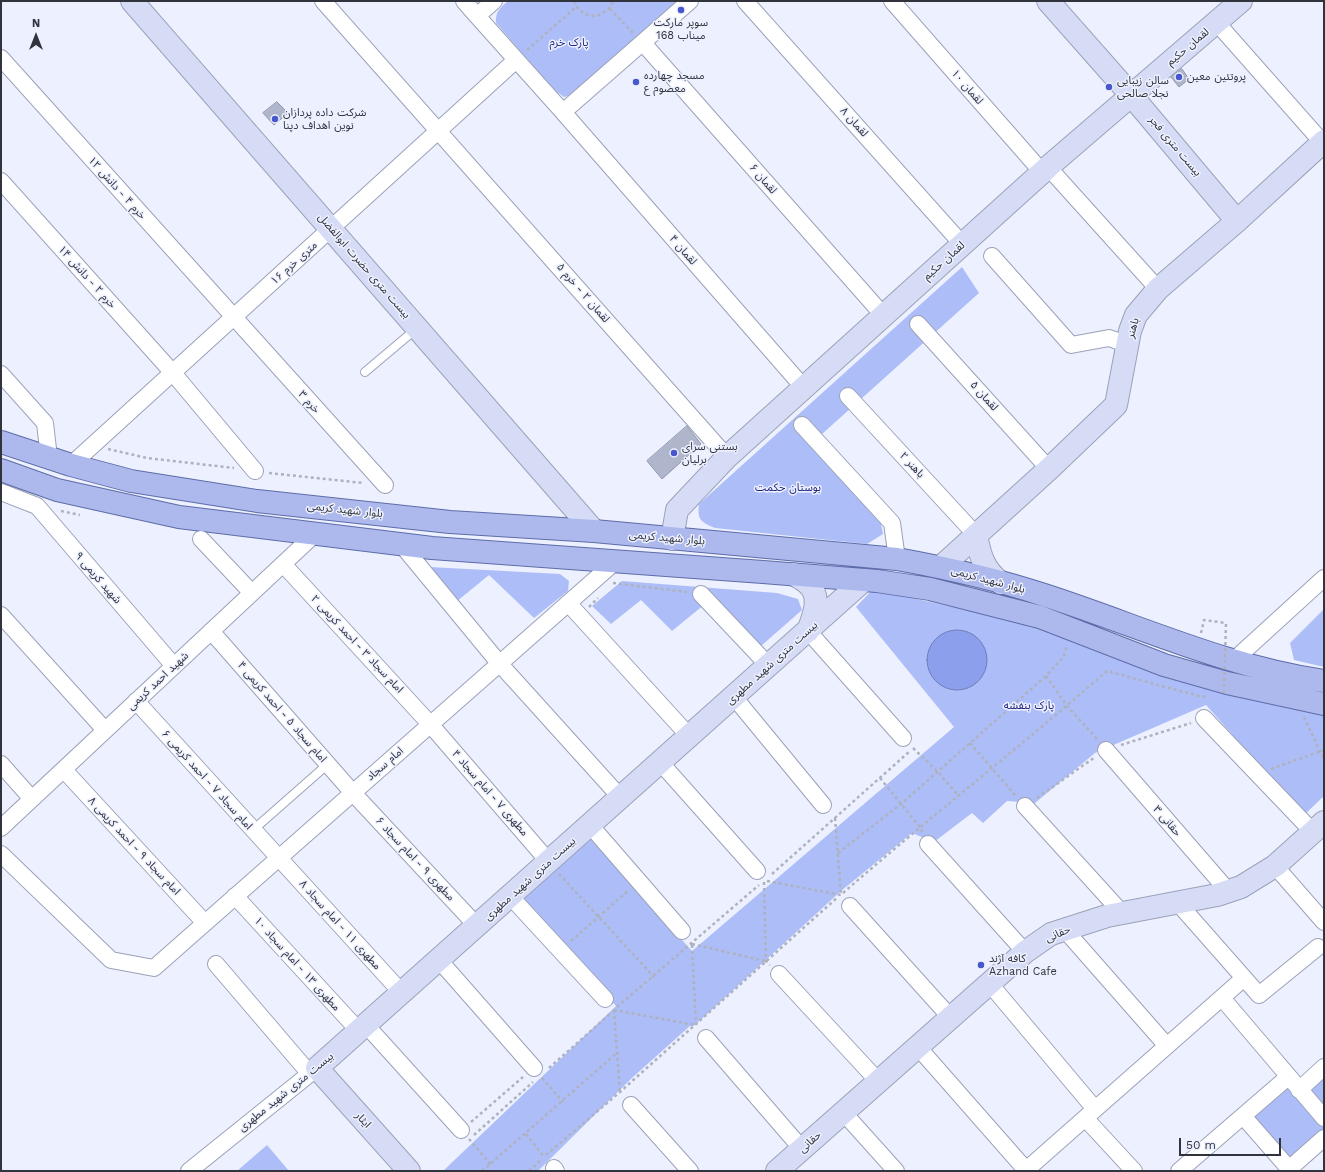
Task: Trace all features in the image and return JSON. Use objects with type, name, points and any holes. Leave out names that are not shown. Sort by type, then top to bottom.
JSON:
[{"type":"main road","name":"بیست متری حضرت ابوالفضل","points":[[132,1],[594,531]]},
{"type":"main road","name":"بیست متری فجر","points":[[1048,1],[1131,95],[1237,221]]},
{"type":"main road","name":"لقمان حکیم","points":[[672,539],[677,510],[728,457],[962,244],[1228,8]]},
{"type":"main road","name":"باهنر","points":[[940,567],[1116,405],[1129,345],[1130,331],[1136,315],[1158,289],[1237,221],[1323,141]]},
{"type":"main road","name":"بلوار شهید کریمی","points":[[1,442],[71,465],[131,481],[257,501],[450,522],[594,531],[897,559],[940,567],[1001,583],[1043,595],[1233,660],[1292,677],[1324,681]]},
{"type":"main road","name":"بلوار شهید کریمی","points":[[1,470],[40,496],[128,507],[180,517],[432,548],[793,574],[864,580],[930,589],[1040,617],[1164,665],[1227,684],[1324,704]]},
{"type":"main road","points":[[976,535],[982,562],[987,570],[1001,583]]},
{"type":"main road","points":[[793,574],[810,585],[815,595],[814,616],[808,631]]},
{"type":"main road","name":"بیست متری شهید مطهری","points":[[314,1071],[660,762],[690,737],[864,580]]},
{"type":"main road","name":"حقانی","points":[[777,1171],[1025,952],[1051,934],[1122,913],[1178,903],[1242,888],[1275,866],[1318,827]]},
{"type":"main road","name":"ایثار","points":[[314,1071],[409,1171]]},
{"type":"street","name":"لقمان ۲ - خرم ۵","points":[[323,1],[728,457]]},
{"type":"street","name":"لقمان ۴","points":[[464,1],[804,388]]},
{"type":"street","points":[[477,16],[494,1]]},
{"type":"street","points":[[563,112],[690,1]]},
{"type":"street","name":"لقمان ۸","points":[[745,1],[962,244]]},
{"type":"street","name":"لقمان ۱۰","points":[[892,1],[1045,170],[1158,289]]},
{"type":"street","points":[[1228,8],[1323,141]]},
{"type":"street","name":"لقمان ۶","points":[[643,42],[883,315]]},
{"type":"street","name":"خرم ۴ - دانش ۱۲","points":[[1,58],[233,318]]},
{"type":"street","name":"۱۶ متری خرم","points":[[71,465],[516,60]]},
{"type":"street","name":"خرم ۲ - دانش ۱۴","points":[[1,181],[172,373],[255,471]]},
{"type":"street","points":[[992,256],[1072,345],[1109,338],[1129,345]]},
{"type":"street","name":"خرم ۳","points":[[233,318],[385,485]]},
{"type":"street","name":"لقمان ۵","points":[[918,324],[1049,468]]},
{"type":"street","points":[[1,374],[45,423],[49,458]]},
{"type":"street","name":"باهنر ۲","points":[[848,396],[976,535]]},
{"type":"street","points":[[802,425],[892,523],[897,559]]},
{"type":"street","points":[[1,492],[40,496]]},
{"type":"street","name":"شهید کریمی ۹","points":[[40,496],[174,666]]},
{"type":"street","name":"شهید احمد کریمی","points":[[1,828],[315,534]]},
{"type":"street","points":[[201,539],[252,593]]},
{"type":"street","points":[[401,544],[499,664],[621,798]]},
{"type":"street","name":"امام سجاد","points":[[1,854],[111,960],[154,968],[616,561]]},
{"type":"street","name":"امام سجاد ۳ - احمد کریمی ۲","points":[[283,564],[430,724]]},
{"type":"street","points":[[1233,660],[1324,578]]},
{"type":"street","points":[[701,594],[769,666]]},
{"type":"street","points":[[568,603],[690,737]]},
{"type":"street","points":[[1,615],[105,730]]},
{"type":"street","name":"امام سجاد ۵ - احمد کریمی ۴","points":[[211,631],[353,793]]},
{"type":"street","points":[[808,631],[908,743]]},
{"type":"street","points":[[734,697],[823,805]]},
{"type":"street","name":"امام سجاد ۷ - احمد کریمی ۶","points":[[136,701],[279,858]]},
{"type":"street","points":[[1204,718],[1257,773],[1318,827]]},
{"type":"street","name":"مطهری ۷ - امام سجاد ۴","points":[[430,724],[549,862]]},
{"type":"street","name":"حقانی ۳","points":[[1106,750],[1229,892]]},
{"type":"street","points":[[660,762],[761,876]]},
{"type":"street","points":[[1,764],[32,799]]},
{"type":"street","name":"امام سجاد ۹ - احمد کریمی ۸","points":[[64,770],[205,923]]},
{"type":"street","name":"مطهری ۹ - امام سجاد ۶","points":[[353,793],[477,926]]},
{"type":"street","points":[[1025,806],[1122,913]]},
{"type":"street","points":[[590,826],[682,931]]},
{"type":"street","points":[[928,844],[1025,952]]},
{"type":"street","name":"مطهری ۱۱ - امام سجاد ۸","points":[[279,858],[402,993]]},
{"type":"street","points":[[1275,866],[1324,922]]},
{"type":"street","name":"مطهری ۱۳ - امام سجاد ۱۰","points":[[235,896],[461,1130]]},
{"type":"street","points":[[510,896],[605,999]]},
{"type":"street","points":[[845,900],[951,1018]]},
{"type":"street","points":[[1178,903],[1259,995],[1318,947]]},
{"type":"street","points":[[1065,930],[1167,1046]]},
{"type":"street","points":[[439,960],[534,1068]]},
{"type":"street","points":[[216,964],[314,1071]]},
{"type":"street","points":[[779,974],[878,1081]]},
{"type":"street","points":[[917,1046],[1026,1171],[1244,978]]},
{"type":"street","points":[[990,984],[1134,1171]]},
{"type":"street","points":[[1222,998],[1324,1118]]},
{"type":"street","points":[[706,1038],[802,1149]]},
{"type":"street","points":[[1299,1090],[1324,1067]]},
{"type":"street","name":"بیست متری شهید مطهری","points":[[189,1171],[314,1071]]},
{"type":"street","points":[[1179,1171],[1288,1077]]},
{"type":"street","points":[[631,1105],[690,1171]]},
{"type":"street","points":[[843,1112],[896,1171]]},
{"type":"street","points":[[1243,1116],[1290,1170],[1324,1138]]},
{"type":"lane","points":[[365,372],[418,328]]},
{"type":"lane","points":[[253,830],[328,764]]},
{"type":"path","points":[[574,1],[576,7],[586,15],[599,16],[610,9],[613,1]]},
{"type":"path","points":[[516,60],[576,7]]},
{"type":"path","points":[[610,9],[643,42]]},
{"type":"path","points":[[92,446],[147,458],[385,485]]},
{"type":"path","points":[[610,587],[615,582],[701,594]]},
{"type":"path","points":[[580,616],[600,597]]},
{"type":"path","points":[[1204,620],[1226,623],[1224,693]]},
{"type":"path","points":[[838,853],[901,804],[1046,676],[1064,656],[1071,629]]},
{"type":"path","points":[[529,1171],[551,1165],[620,1092],[766,961],[845,900],[920,826],[993,768],[1107,671],[1199,696],[1213,697]]},
{"type":"path","points":[[1046,676],[1067,706],[1106,750]]},
{"type":"path","points":[[1303,716],[1324,760]]},
{"type":"path","points":[[970,743],[1025,806],[1106,750],[1204,718]]},
{"type":"path","points":[[908,743],[938,772],[958,796]]},
{"type":"path","points":[[1257,773],[1324,750]]},
{"type":"path","points":[[880,778],[920,826],[928,844]]},
{"type":"path","points":[[823,805],[835,818],[838,853],[845,900]]},
{"type":"path","points":[[549,862],[654,977]]},
{"type":"path","points":[[766,961],[761,876],[845,900]]},
{"type":"path","points":[[560,950],[639,882]]},
{"type":"path","points":[[682,931],[692,944],[695,1025],[706,1038]]},
{"type":"path","points":[[692,944],[766,961],[779,974]]},
{"type":"path","points":[[631,1105],[620,1092],[614,1010],[695,1025]]},
{"type":"path","points":[[482,1171],[491,1165],[563,1102],[618,1052]]},
{"type":"path","points":[[491,1165],[461,1130],[534,1068],[563,1102]]},
{"type":"path","points":[[526,1134],[551,1165]]},
{"type":"green space","name":"پارک خرم","points":[[508,1],[680,1],[571,95],[564,97],[553,89],[496,23],[496,16],[499,10]]},
{"type":"green space","name":"بوستان حکمت","points":[[962,267],[979,293],[812,443],[880,519],[883,534],[867,544],[715,528],[701,520],[699,517],[699,504]]},
{"type":"green space","points":[[430,567],[560,574],[569,581],[568,591],[534,618],[489,575],[456,602]]},
{"type":"green space","points":[[622,581],[777,593],[798,599],[802,610],[753,653],[705,604],[672,631],[641,600],[611,624],[592,606]]},
{"type":"green space","name":"پارک بنفشه","points":[[873,589],[1040,627],[1324,714],[1324,796],[1304,815],[1206,705],[1095,753],[1035,803],[1007,801],[983,823],[972,813],[934,842],[912,833],[841,891],[695,1025],[690,1026],[633,1077],[538,1171],[443,1171],[616,1006],[520,899],[589,836],[692,951],[954,727],[856,607]]},
{"type":"green space","points":[[1324,609],[1324,667],[1294,660],[1290,643]]},
{"type":"green space","points":[[1324,1071],[1324,1131],[1291,1160],[1249,1114],[1291,1078],[1302,1091]]},
{"type":"green space","points":[[267,1145],[289,1171],[237,1171]]},
{"type":"shaded area","points":[[951,630],[963,630],[979,638],[985,648],[987,660],[985,672],[979,682],[963,690],[951,690],[935,682],[927,666],[927,654],[935,638]]},
{"type":"building","name":"پروتئین معین","points":[[1182,69],[1189,79],[1179,87],[1171,77]]},
{"type":"building","name":"شرکت داده پردازان نوین اهداف دپنا","points":[[277,102],[288,113],[274,125],[263,113]]},
{"type":"building","name":"بستنی سرای برلیان","points":[[687,426],[701,444],[662,479],[647,461]]},
{"type":"place","name":"سوپر مارکت میناب 168","points":[[681,10]]},
{"type":"place","name":"پروتئین معین","points":[[1179,77]]},
{"type":"place","name":"مسجد چهارده معصوم ع","points":[[636,82]]},
{"type":"place","name":"سالن زیبایی نجلا صالحی","points":[[1109,87]]},
{"type":"place","name":"شرکت داده پردازان نوین اهداف دپنا","points":[[275,119]]},
{"type":"place","name":"بستنی سرای برلیان","points":[[674,453]]},
{"type":"place","name":"کافه آژند Azhand Cafe","points":[[981,965]]}]
